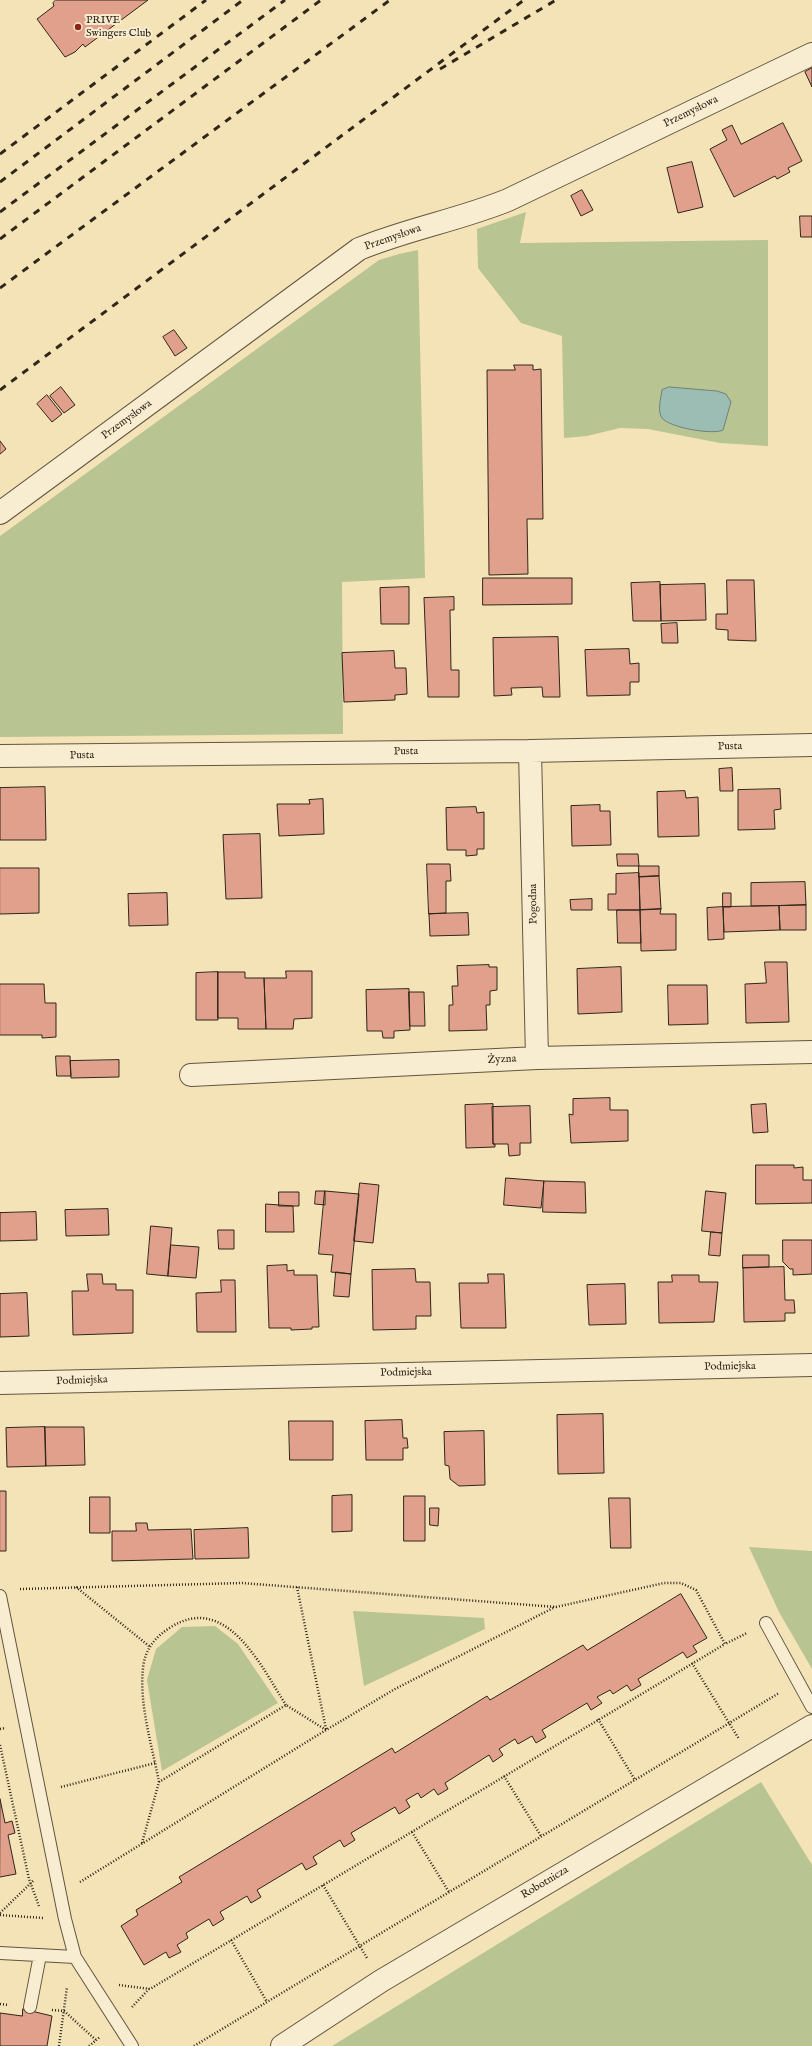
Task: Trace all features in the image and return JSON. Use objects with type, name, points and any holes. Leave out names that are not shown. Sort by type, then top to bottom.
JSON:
[{"type":"street","name":"Przemysłowa","points":[[0,513],[359,249],[384,239],[483,210],[508,200],[812,54]]},
{"type":"street","name":"Pusta","points":[[0,756],[530,751],[812,745]]},
{"type":"street","name":"Pogodna","points":[[530,751],[537,1058]]},
{"type":"street","name":"Żyzna","points":[[192,1076],[537,1058],[812,1052]]},
{"type":"street","name":"Podmiejska","points":[[0,1383],[257,1376],[812,1365]]},
{"type":"street","name":"Robotnicza","points":[[282,2046],[381,1981],[812,1726]]},
{"type":"lane","points":[[0,1596],[53,1861],[75,1957],[132,2046]]},
{"type":"lane","points":[[766,1623],[812,1707]]},
{"type":"lane","points":[[0,1953],[75,1957]]},
{"type":"lane","points":[[30,2007],[40,1955]]},
{"type":"path","points":[[15,1589],[242,1583],[556,1607]]},
{"type":"path","points":[[77,1884],[395,1689],[556,1607],[664,1583],[681,1583],[696,1590],[725,1644]]},
{"type":"path","points":[[76,1587],[149,1646]]},
{"type":"path","points":[[297,1587],[326,1730]]},
{"type":"path","points":[[142,1843],[159,1782],[142,1689],[143,1666],[149,1646],[162,1632],[178,1623],[194,1619],[215,1620],[227,1627],[245,1642],[286,1705],[326,1730]]},
{"type":"path","points":[[131,2009],[150,1989],[230,1940],[692,1663],[766,1623]]},
{"type":"path","points":[[692,1663],[753,1761]]},
{"type":"path","points":[[194,2046],[798,1682]]},
{"type":"path","points":[[159,1782],[286,1705]]},
{"type":"path","points":[[598,1719],[635,1780]]},
{"type":"path","points":[[0,1745],[30,1884],[35,1899],[46,1918],[0,1914]]},
{"type":"path","points":[[58,1788],[155,1763]]},
{"type":"path","points":[[504,1776],[542,1836]]},
{"type":"path","points":[[412,1832],[449,1892]]},
{"type":"path","points":[[0,1914],[53,1861]]},
{"type":"path","points":[[323,1885],[381,1981]]},
{"type":"path","points":[[230,1940],[267,2002]]},
{"type":"path","points":[[59,2046],[68,1981],[72,1988]]},
{"type":"path","points":[[116,1985],[150,1989]]},
{"type":"path","points":[[64,2011],[96,2040]]},
{"type":"path","points":[[96,2030],[103,2041]]},
{"type":"path","points":[[89,2046],[100,2037]]},
{"type":"green space","points":[[526,212],[520,243],[768,240],[768,446],[720,443],[648,429],[620,428],[587,436],[564,438],[562,336],[521,323],[478,268],[477,229]]},
{"type":"green space","points":[[418,250],[425,578],[342,582],[343,734],[0,737],[0,536],[379,260]]},
{"type":"green space","points":[[749,1547],[812,1551],[812,1669],[779,1612]]},
{"type":"green space","points":[[353,1611],[484,1618],[485,1629],[364,1686]]},
{"type":"green space","points":[[215,1626],[238,1644],[278,1703],[162,1771],[147,1680],[156,1649],[182,1627]]},
{"type":"green space","points":[[761,1782],[812,1865],[812,2046],[332,2046]]},
{"type":"water","points":[[669,387],[717,391],[726,394],[731,402],[723,430],[710,432],[692,430],[667,422],[662,418],[660,404],[662,390]]},
{"type":"building","name":"PRIVE Swingers Club","points":[[56,0],[148,0],[85,47],[83,44],[75,52],[65,57],[37,19],[54,6],[53,3]]},
{"type":"building","points":[[812,68],[812,87],[805,72]]},
{"type":"building","points":[[783,123],[802,161],[788,168],[790,172],[777,179],[775,176],[734,197],[710,149],[727,140],[722,130],[732,125],[741,144]]},
{"type":"building","points":[[692,162],[703,207],[678,213],[667,168]]},
{"type":"building","points":[[582,190],[593,210],[581,216],[571,196]]},
{"type":"building","points":[[800,216],[812,216],[812,237],[801,237]]},
{"type":"building","points":[[174,330],[187,348],[175,356],[163,337]]},
{"type":"building","points":[[514,365],[533,365],[533,370],[541,369],[543,519],[527,519],[528,574],[489,575],[487,370],[515,370]]},
{"type":"building","points":[[61,387],[75,405],[64,413],[50,396]]},
{"type":"building","points":[[47,395],[62,414],[52,422],[37,404]]},
{"type":"building","points":[[0,441],[6,449],[0,454]]},
{"type":"building","points":[[483,578],[572,578],[572,604],[483,605]]},
{"type":"building","points":[[727,580],[754,580],[756,641],[728,640],[728,630],[716,629],[716,614],[727,614]]},
{"type":"building","points":[[660,582],[661,621],[633,621],[631,583]]},
{"type":"building","points":[[705,584],[706,620],[661,621],[660,585]]},
{"type":"building","points":[[409,587],[409,624],[381,624],[380,588]]},
{"type":"building","points":[[454,597],[454,610],[450,610],[451,670],[459,670],[459,697],[428,697],[424,598]]},
{"type":"building","points":[[677,623],[678,643],[662,643],[661,624]]},
{"type":"building","points":[[558,637],[560,697],[543,697],[542,687],[511,688],[512,695],[494,696],[493,638]]},
{"type":"building","points":[[629,649],[630,664],[639,663],[639,682],[630,682],[630,695],[587,696],[585,650]]},
{"type":"building","points":[[394,651],[395,668],[406,668],[407,694],[395,695],[395,700],[344,702],[342,653]]},
{"type":"building","points":[[732,768],[733,791],[720,791],[719,769]]},
{"type":"building","points":[[45,787],[46,840],[0,840],[0,788]]},
{"type":"building","points":[[780,789],[781,809],[774,810],[775,829],[738,830],[738,790]]},
{"type":"building","points":[[685,791],[686,798],[698,797],[699,836],[658,837],[657,792]]},
{"type":"building","points":[[323,799],[324,834],[279,836],[277,804],[310,804],[309,800]]},
{"type":"building","points":[[600,805],[600,811],[610,811],[611,845],[572,846],[571,806]]},
{"type":"building","points":[[476,807],[477,813],[484,812],[484,849],[477,849],[477,855],[466,856],[466,850],[447,850],[446,808]]},
{"type":"building","points":[[260,834],[262,898],[226,899],[223,835]]},
{"type":"building","points":[[617,854],[638,854],[639,866],[618,866]]},
{"type":"building","points":[[427,864],[450,864],[451,881],[446,881],[446,913],[429,914]]},
{"type":"building","points":[[639,866],[659,866],[659,876],[639,877]]},
{"type":"building","points":[[0,868],[39,868],[39,913],[0,914]]},
{"type":"building","points":[[639,873],[640,910],[608,910],[608,894],[616,894],[616,874]]},
{"type":"building","points":[[659,876],[661,909],[640,910],[639,877]]},
{"type":"building","points":[[805,882],[806,905],[751,906],[751,883]]},
{"type":"building","points":[[167,893],[168,925],[129,926],[128,894]]},
{"type":"building","points":[[723,893],[731,893],[731,907],[723,907]]},
{"type":"building","points":[[592,899],[592,910],[571,910],[570,900]]},
{"type":"building","points":[[806,905],[806,930],[780,930],[779,906]]},
{"type":"building","points":[[779,906],[780,930],[724,932],[723,907]]},
{"type":"building","points":[[723,907],[724,939],[708,940],[707,908]]},
{"type":"building","points":[[661,909],[660,914],[676,914],[676,950],[641,951],[640,910]]},
{"type":"building","points":[[617,910],[640,910],[641,943],[618,943]]},
{"type":"building","points":[[468,913],[469,935],[430,936],[429,914]]},
{"type":"building","points":[[765,962],[787,962],[789,1022],[746,1023],[745,984],[766,983]]},
{"type":"building","points":[[489,965],[489,967],[497,967],[497,990],[490,991],[490,1005],[486,1005],[487,1030],[449,1031],[449,1005],[453,1005],[452,986],[458,986],[457,966]]},
{"type":"building","points":[[621,967],[622,1012],[578,1014],[577,969]]},
{"type":"building","points":[[286,971],[312,971],[312,1018],[294,1019],[293,1029],[266,1029],[264,978],[286,978]]},
{"type":"building","points":[[218,972],[245,972],[245,978],[264,978],[266,1029],[238,1029],[238,1018],[218,1018]]},
{"type":"building","points":[[218,972],[218,1020],[196,1020],[196,973]]},
{"type":"building","points":[[0,984],[44,984],[45,1003],[56,1003],[56,1037],[42,1038],[42,1035],[0,1035]]},
{"type":"building","points":[[668,985],[707,985],[708,1024],[669,1025]]},
{"type":"building","points":[[409,989],[410,1030],[394,1031],[394,1038],[383,1038],[382,1031],[367,1031],[366,990]]},
{"type":"building","points":[[409,992],[424,992],[425,1026],[410,1026]]},
{"type":"building","points":[[56,1056],[70,1056],[71,1076],[57,1076]]},
{"type":"building","points":[[119,1060],[119,1077],[71,1078],[70,1061]]},
{"type":"building","points":[[610,1098],[610,1110],[628,1110],[628,1141],[571,1143],[569,1114],[573,1115],[573,1099]]},
{"type":"building","points":[[493,1104],[493,1144],[495,1144],[495,1147],[466,1148],[465,1105]]},
{"type":"building","points":[[766,1104],[768,1132],[753,1133],[751,1105]]},
{"type":"building","points":[[530,1106],[531,1143],[520,1143],[520,1155],[509,1156],[508,1144],[493,1144],[492,1107]]},
{"type":"building","points":[[756,1165],[794,1165],[794,1168],[803,1167],[803,1180],[812,1180],[812,1203],[756,1204]]},
{"type":"building","points":[[506,1178],[544,1181],[541,1208],[504,1205]]},
{"type":"building","points":[[544,1181],[585,1182],[586,1213],[543,1212]]},
{"type":"building","points":[[360,1183],[379,1185],[373,1243],[354,1241]]},
{"type":"building","points":[[316,1191],[325,1191],[325,1205],[315,1204]]},
{"type":"building","points":[[325,1191],[359,1194],[351,1274],[331,1272],[333,1255],[319,1254]]},
{"type":"building","points":[[706,1191],[726,1193],[722,1233],[702,1231]]},
{"type":"building","points":[[279,1192],[299,1192],[299,1206],[279,1206]]},
{"type":"building","points":[[266,1204],[293,1206],[294,1232],[266,1232]]},
{"type":"building","points":[[108,1209],[109,1235],[66,1236],[65,1210]]},
{"type":"building","points":[[36,1212],[37,1240],[0,1241],[0,1213]]},
{"type":"building","points":[[151,1226],[172,1228],[168,1276],[147,1274]]},
{"type":"building","points":[[218,1230],[234,1230],[234,1249],[219,1249]]},
{"type":"building","points":[[711,1232],[722,1233],[720,1256],[709,1255]]},
{"type":"building","points":[[783,1240],[812,1240],[812,1274],[793,1275],[793,1269],[790,1269],[783,1262]]},
{"type":"building","points":[[171,1245],[199,1247],[196,1278],[168,1276]]},
{"type":"building","points":[[743,1255],[769,1255],[769,1267],[743,1268]]},
{"type":"building","points":[[287,1265],[287,1271],[294,1270],[294,1275],[317,1275],[319,1327],[312,1327],[312,1329],[291,1330],[291,1328],[269,1328],[267,1266]]},
{"type":"building","points":[[784,1267],[785,1300],[794,1300],[795,1313],[785,1313],[785,1321],[744,1322],[743,1268]]},
{"type":"building","points":[[415,1269],[416,1282],[430,1282],[431,1316],[416,1316],[416,1329],[373,1330],[372,1270]]},
{"type":"building","points":[[336,1272],[351,1274],[349,1297],[334,1296]]},
{"type":"building","points":[[87,1274],[102,1274],[103,1284],[116,1284],[116,1290],[133,1290],[133,1333],[73,1335],[72,1291],[88,1291]]},
{"type":"building","points":[[488,1274],[504,1274],[506,1328],[461,1328],[459,1283],[488,1283]]},
{"type":"building","points":[[672,1275],[699,1275],[699,1282],[718,1282],[714,1322],[659,1323],[658,1282],[672,1282]]},
{"type":"building","points":[[221,1280],[235,1280],[236,1332],[197,1332],[196,1293],[221,1292]]},
{"type":"building","points":[[625,1284],[626,1324],[589,1325],[587,1285]]},
{"type":"building","points":[[27,1293],[29,1336],[0,1337],[0,1294]]},
{"type":"building","points":[[603,1414],[604,1473],[558,1474],[557,1415]]},
{"type":"building","points":[[402,1420],[403,1438],[407,1438],[408,1448],[403,1448],[403,1460],[366,1460],[365,1421]]},
{"type":"building","points":[[289,1421],[333,1421],[333,1460],[290,1460]]},
{"type":"building","points":[[45,1427],[46,1466],[7,1467],[6,1428]]},
{"type":"building","points":[[45,1427],[84,1427],[85,1465],[46,1466]]},
{"type":"building","points":[[484,1431],[485,1485],[459,1486],[450,1479],[449,1466],[445,1465],[444,1432]]},
{"type":"building","points":[[0,1491],[6,1491],[6,1551],[0,1551]]},
{"type":"building","points":[[352,1495],[352,1531],[332,1532],[332,1496]]},
{"type":"building","points":[[404,1496],[425,1496],[425,1541],[404,1541]]},
{"type":"building","points":[[90,1497],[110,1497],[110,1533],[90,1533]]},
{"type":"building","points":[[609,1498],[630,1498],[631,1548],[611,1548]]},
{"type":"building","points":[[430,1508],[439,1508],[438,1526],[430,1525]]},
{"type":"building","points":[[136,1523],[147,1523],[148,1530],[191,1529],[193,1559],[112,1561],[112,1531],[136,1531]]},
{"type":"building","points":[[248,1528],[249,1558],[195,1559],[194,1530]]},
{"type":"building","points":[[681,1594],[707,1638],[693,1646],[697,1652],[687,1658],[683,1652],[638,1679],[641,1685],[631,1691],[627,1685],[613,1694],[610,1690],[597,1697],[602,1703],[591,1710],[587,1703],[542,1730],[546,1737],[536,1743],[532,1736],[518,1744],[515,1739],[499,1749],[503,1755],[493,1762],[489,1755],[445,1783],[448,1789],[438,1795],[434,1789],[421,1798],[418,1793],[406,1800],[410,1807],[399,1814],[395,1807],[351,1833],[355,1840],[344,1847],[340,1840],[313,1857],[317,1864],[306,1870],[302,1863],[257,1890],[261,1897],[251,1903],[247,1896],[220,1912],[224,1919],[213,1926],[209,1919],[186,1933],[188,1938],[177,1945],[181,1952],[169,1958],[166,1952],[144,1965],[121,1926],[138,1915],[136,1910],[182,1882],[179,1877],[392,1748],[395,1753],[487,1696],[490,1700],[583,1645],[587,1650]]},
{"type":"building","points":[[0,1799],[5,1823],[12,1821],[15,1833],[8,1835],[16,1874],[0,1877]]},
{"type":"building","points":[[23,2009],[52,2016],[47,2046],[0,2046],[0,2013],[22,2016]]},
{"type":"railway","points":[[0,154],[206,0]]},
{"type":"railway","points":[[0,182],[243,0]]},
{"type":"railway","points":[[0,212],[285,0]]},
{"type":"railway","points":[[0,239],[321,0]]},
{"type":"railway","points":[[0,288],[390,0]]},
{"type":"railway","points":[[0,390],[524,0]]},
{"type":"railway","points":[[440,69],[556,0]]},
{"type":"place","name":"PRIVE Swingers Club","points":[[78,27]]}]
